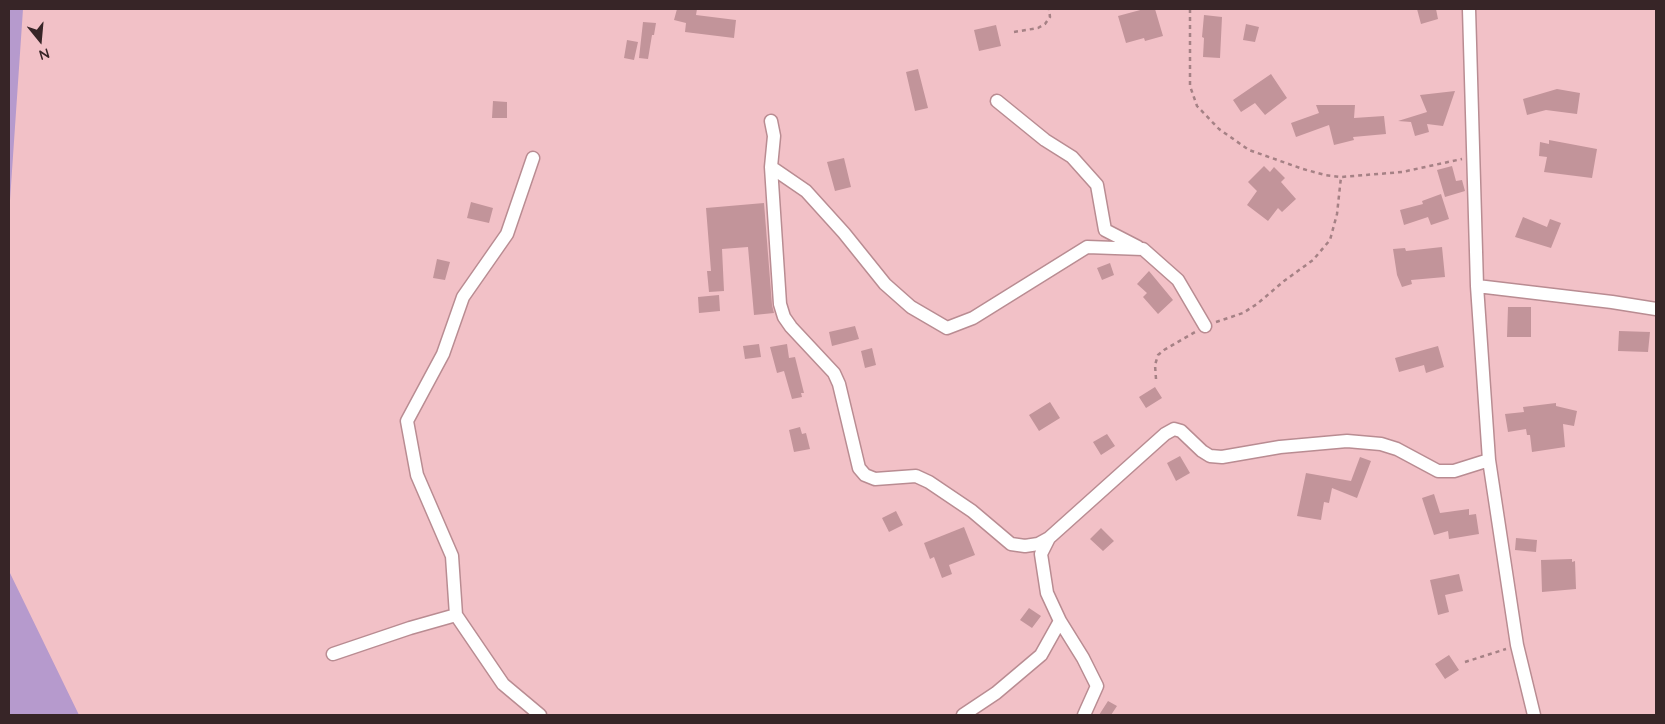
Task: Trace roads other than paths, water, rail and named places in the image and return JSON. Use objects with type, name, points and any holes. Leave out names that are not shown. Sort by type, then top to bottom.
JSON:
[{"type":"street","points":[[1469,9],[1477,286],[1489,460],[1516,645],[1534,715]]},
{"type":"street","points":[[997,101],[1045,140],[1072,157],[1098,185],[1105,230],[1143,249],[1178,280],[1205,326]]},
{"type":"street","points":[[771,121],[774,136],[771,167],[780,304],[784,317],[791,327],[834,373],[839,384],[859,468],[865,475],[875,480],[916,476],[928,482],[972,511],[1010,544],[1025,546],[1038,544],[1049,538],[1165,434],[1174,429],[1181,431],[1210,456],[1222,457],[1280,447],[1346,441],[1381,444],[1397,449],[1438,471],[1454,471],[1489,460]]},
{"type":"street","points":[[533,158],[507,234],[464,297],[444,354],[407,421],[417,475],[452,556],[456,615],[503,684],[540,715]]},
{"type":"street","points":[[771,167],[806,191],[844,233],[885,284],[911,307],[947,328],[973,318],[1087,247],[1143,249]]},
{"type":"street","points":[[1477,286],[1656,309]]},
{"type":"street","points":[[1049,538],[1041,554],[1047,593],[1060,621],[1083,658],[1097,686],[1084,715]]},
{"type":"street","points":[[333,654],[410,628],[456,615]]},
{"type":"street","points":[[963,715],[996,693],[1041,655],[1060,621]]}]
